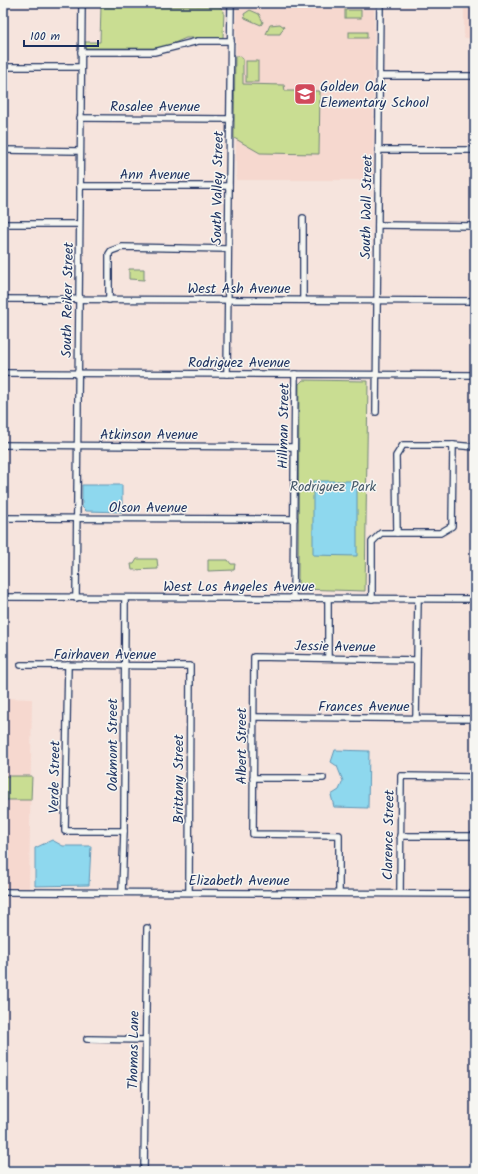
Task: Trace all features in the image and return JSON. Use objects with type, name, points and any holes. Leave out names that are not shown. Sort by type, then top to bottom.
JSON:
[{"type":"street","name":"South Reiker Street","points":[[76,598],[82,3]]},
{"type":"street","name":"South Valley Street","points":[[227,374],[231,3]]},
{"type":"street","name":"South Wall Street","points":[[376,412],[380,3]]},
{"type":"street","points":[[81,52],[154,52],[198,41],[231,42]]},
{"type":"street","points":[[3,67],[81,68]]},
{"type":"street","points":[[380,76],[475,76]]},
{"type":"street","name":"Rosalee Avenue","points":[[80,118],[230,119]]},
{"type":"street","points":[[3,150],[80,151]]},
{"type":"street","points":[[379,150],[475,150]]},
{"type":"street","name":"Ann Avenue","points":[[80,186],[229,186]]},
{"type":"street","points":[[303,300],[304,218]]},
{"type":"street","points":[[3,224],[79,224]]},
{"type":"street","points":[[378,225],[475,226]]},
{"type":"street","points":[[109,300],[109,254],[111,250],[122,247],[228,249]]},
{"type":"street","name":"West Ash Avenue","points":[[3,299],[475,301]]},
{"type":"street","name":"Rodriguez Avenue","points":[[3,374],[475,375]]},
{"type":"street","name":"Hillman Street","points":[[293,598],[295,374]]},
{"type":"street","name":"Atkinson Avenue","points":[[3,445],[294,447]]},
{"type":"street","points":[[397,533],[396,456],[403,445],[453,445],[475,447]]},
{"type":"street","points":[[372,599],[372,542],[381,534],[440,534],[452,526],[453,445]]},
{"type":"street","name":"Olson Avenue","points":[[3,518],[294,519]]},
{"type":"street","name":"West Los Angeles Avenue","points":[[3,598],[475,599]]},
{"type":"street","name":"Oakmont Street","points":[[122,892],[124,831],[125,598]]},
{"type":"street","points":[[328,599],[328,657]]},
{"type":"street","points":[[416,718],[418,599]]},
{"type":"street","name":"Jessie Avenue","points":[[254,657],[328,657],[416,660]]},
{"type":"street","name":"Albert Street","points":[[254,657],[253,834],[339,834],[339,893]]},
{"type":"street","name":"Fairhaven Avenue","points":[[20,665],[190,666]]},
{"type":"street","name":"Verde Street","points":[[68,665],[65,831],[124,831]]},
{"type":"street","name":"Brittany Street","points":[[189,892],[190,666]]},
{"type":"street","name":"Frances Avenue","points":[[254,717],[475,718]]},
{"type":"street","name":"Clarence Street","points":[[400,893],[401,776],[475,777]]},
{"type":"street","points":[[253,778],[324,778]]},
{"type":"street","points":[[400,836],[475,836]]},
{"type":"street","name":"Elizabeth Avenue","points":[[3,892],[475,894]]},
{"type":"street","name":"Thomas Lane","points":[[144,1171],[147,928]]},
{"type":"street","points":[[88,1039],[145,1040]]},
{"type":"shaded area","points":[[464,8],[475,8],[475,38],[464,38]]},
{"type":"shaded area","name":"Golden Oak Elementary School","points":[[236,9],[374,9],[373,180],[236,180]]},
{"type":"shaded area","points":[[3,605],[6,605],[6,698],[32,699],[29,890],[3,889]]},
{"type":"green space","points":[[101,6],[219,6],[224,11],[223,38],[186,38],[165,47],[154,48],[85,48],[85,42],[100,42]]},
{"type":"green space","points":[[250,10],[259,14],[263,22],[261,25],[245,18],[244,14]]},
{"type":"green space","points":[[345,10],[361,10],[361,18],[345,18]]},
{"type":"green space","points":[[280,24],[284,27],[280,34],[266,34],[270,25]]},
{"type":"green space","points":[[349,32],[367,32],[367,38],[349,38]]},
{"type":"green space","points":[[235,56],[239,56],[243,59],[243,84],[284,85],[285,91],[320,91],[319,154],[260,153],[234,138]]},
{"type":"green space","points":[[246,61],[258,61],[258,82],[246,82]]},
{"type":"green space","points":[[129,269],[144,269],[144,280],[129,279]]},
{"type":"green space","name":"Rodriguez Park","points":[[303,380],[368,381],[365,591],[298,589],[299,384]]},
{"type":"green space","points":[[137,559],[157,559],[158,569],[132,570],[131,564],[134,564]]},
{"type":"green space","points":[[208,560],[228,560],[231,564],[235,564],[234,570],[208,571]]},
{"type":"green space","points":[[3,776],[32,776],[31,800],[3,800]]},
{"type":"water","points":[[313,481],[357,481],[357,556],[313,555]]},
{"type":"water","points":[[82,485],[122,485],[122,512],[86,511],[82,507]]},
{"type":"water","points":[[335,750],[369,751],[368,808],[334,807],[331,795],[339,790],[343,781],[337,766],[331,762]]},
{"type":"water","points":[[52,840],[63,846],[91,846],[89,885],[35,886],[35,848]]},
{"type":"place","name":"Golden Oak Elementary School","points":[[305,94]]}]
